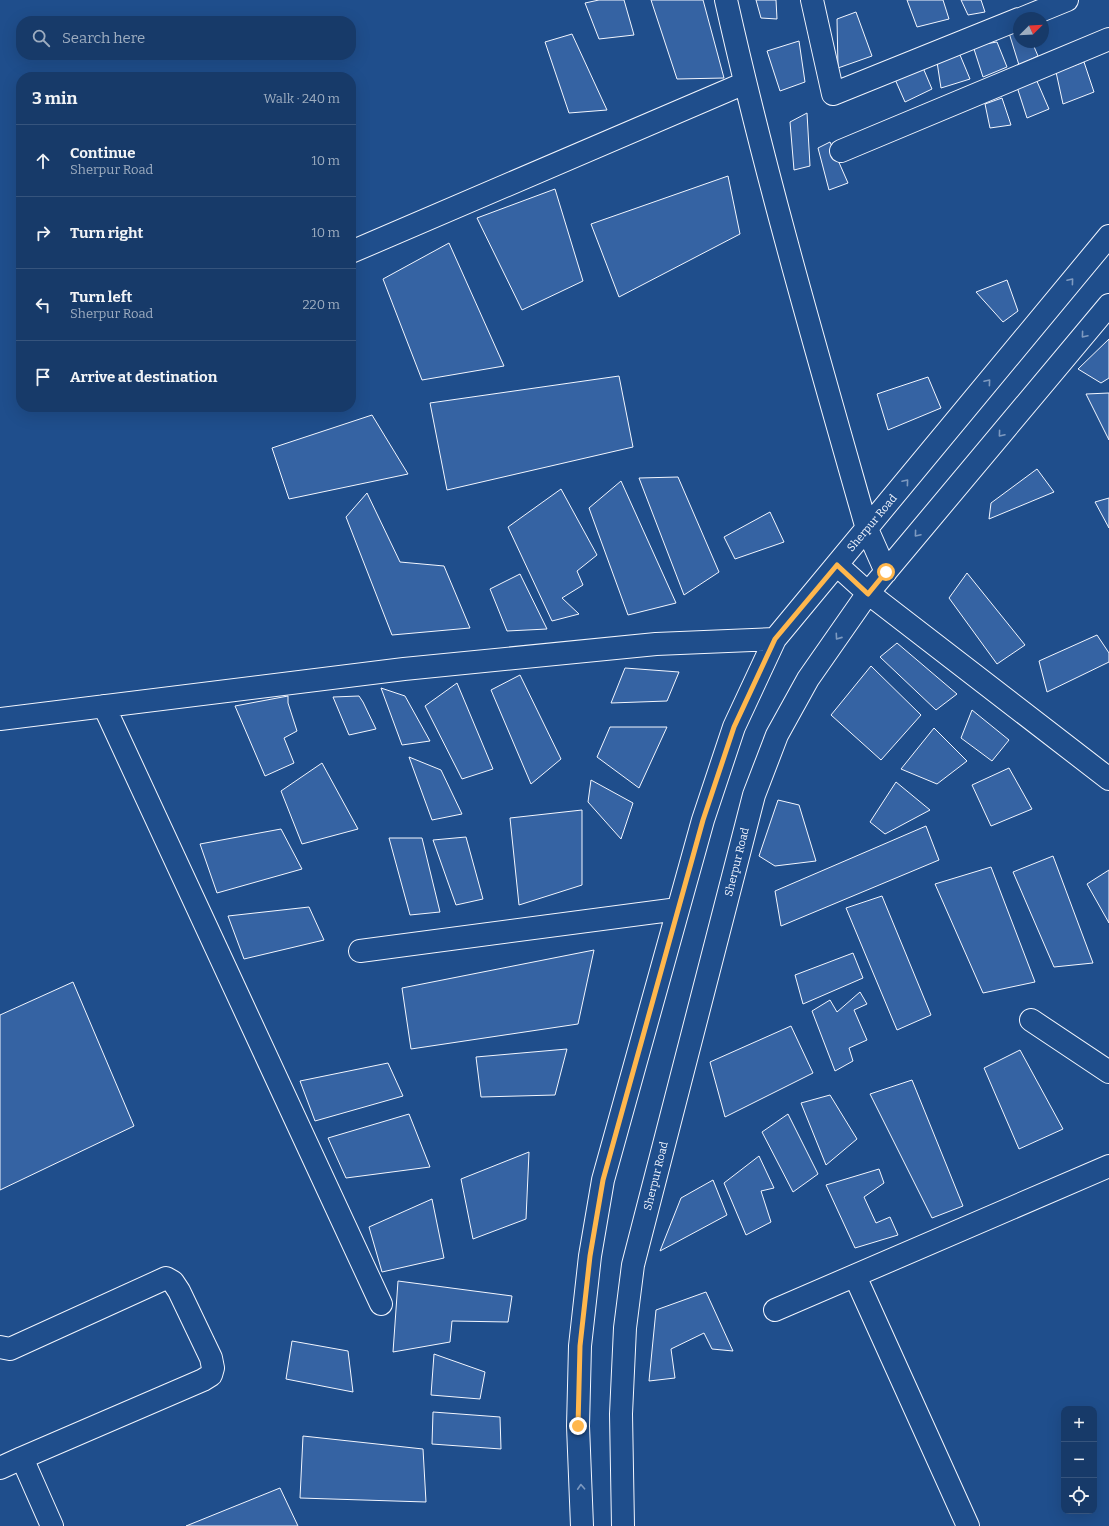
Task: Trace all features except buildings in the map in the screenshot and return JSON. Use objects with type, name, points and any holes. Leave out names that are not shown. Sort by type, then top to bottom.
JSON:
[{"type":"street","points":[[726,0],[745,83],[782,227],[867,529],[886,572]]},
{"type":"street","points":[[812,0],[834,94],[1013,21]]},
{"type":"street","points":[[1037,12],[1067,0]]},
{"type":"street","points":[[841,152],[1109,40]]},
{"type":"street","points":[[356,250],[745,83]]},
{"type":"street","name":"Sherpur Road","points":[[582,1526],[578,1426],[580,1346],[590,1256],[603,1180],[703,820],[734,727],[775,639],[1109,236]]},
{"type":"street","name":"Sherpur Road","points":[[623,1526],[621,1414],[625,1328],[633,1265],[754,795],[777,735],[808,679],[868,594],[1109,305]]},
{"type":"street","points":[[837,565],[868,594],[1109,780]]},
{"type":"street","points":[[0,719],[443,665],[656,644],[775,639]]},
{"type":"street","points":[[104,706],[381,1304]]},
{"type":"street","points":[[360,951],[678,909]]},
{"type":"street","points":[[1031,1020],[1109,1072]]},
{"type":"street","points":[[775,1310],[1109,1166]]},
{"type":"street","points":[[855,1276],[968,1526]]},
{"type":"street","points":[[0,1348],[10,1349],[166,1278],[173,1282],[179,1291],[211,1358],[213,1368],[211,1375],[203,1380],[0,1468]]},
{"type":"street","points":[[22,1458],[52,1526]]},
{"type":"route","points":[[578,1426],[580,1346],[590,1256],[603,1180],[703,820],[734,727],[775,639],[837,565],[868,594],[886,572]]}]
